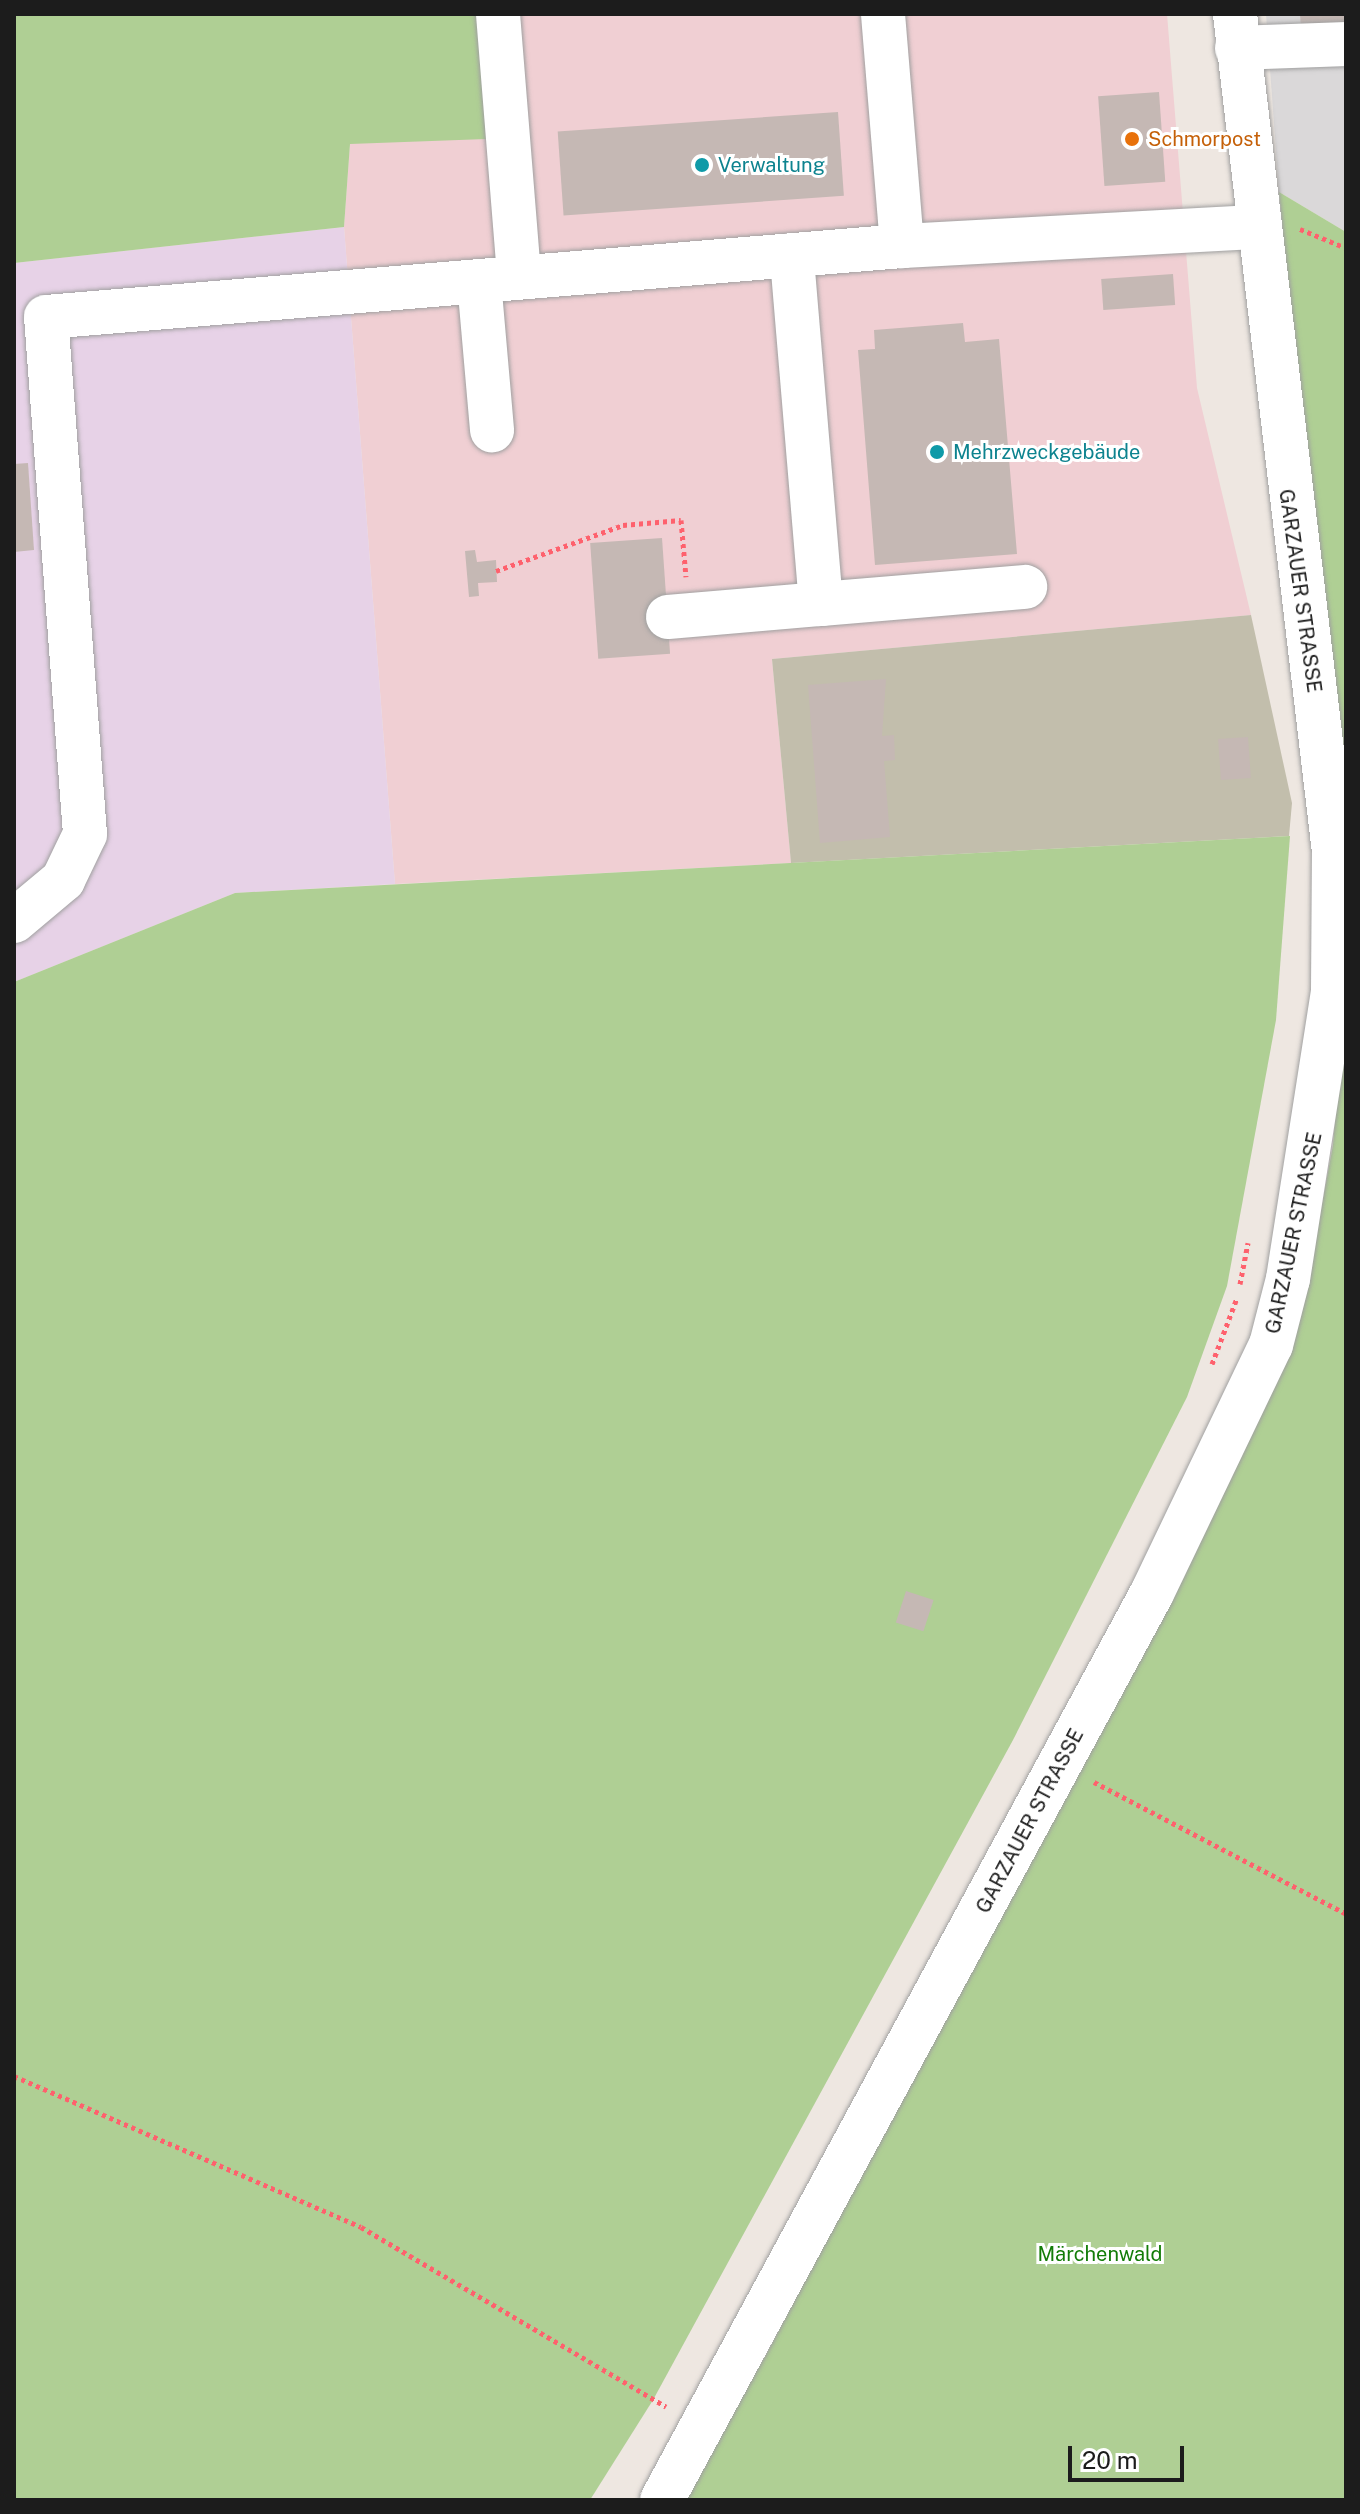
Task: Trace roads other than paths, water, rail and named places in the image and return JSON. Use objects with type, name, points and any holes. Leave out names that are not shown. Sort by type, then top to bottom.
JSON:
[{"type":"street","points":[[492,430],[499,279],[498,14]]},
{"type":"street","points":[[883,14],[902,246]]},
{"type":"street","points":[[1236,31],[1346,44]]},
{"type":"street","name":"GARZAUER STRASSE","points":[[662,2500],[1061,1764],[1228,1445],[1271,1345],[1319,1111],[1333,990],[1334,852],[1255,227],[1236,31]]},
{"type":"street","points":[[14,921],[63,880],[85,834],[46,317],[902,246],[1255,227]]},
{"type":"street","points":[[792,255],[821,604]]},
{"type":"street","points":[[678,617],[1025,587]]},
{"type":"place","name":"Schmorpost","points":[[1132,139]]},
{"type":"place","name":"Verwaltung","points":[[702,165]]},
{"type":"place","name":"Mehrzweckgebäude","points":[[937,452]]},
{"type":"park label","name":"Märchenwald","points":[[1100,2254]]}]
